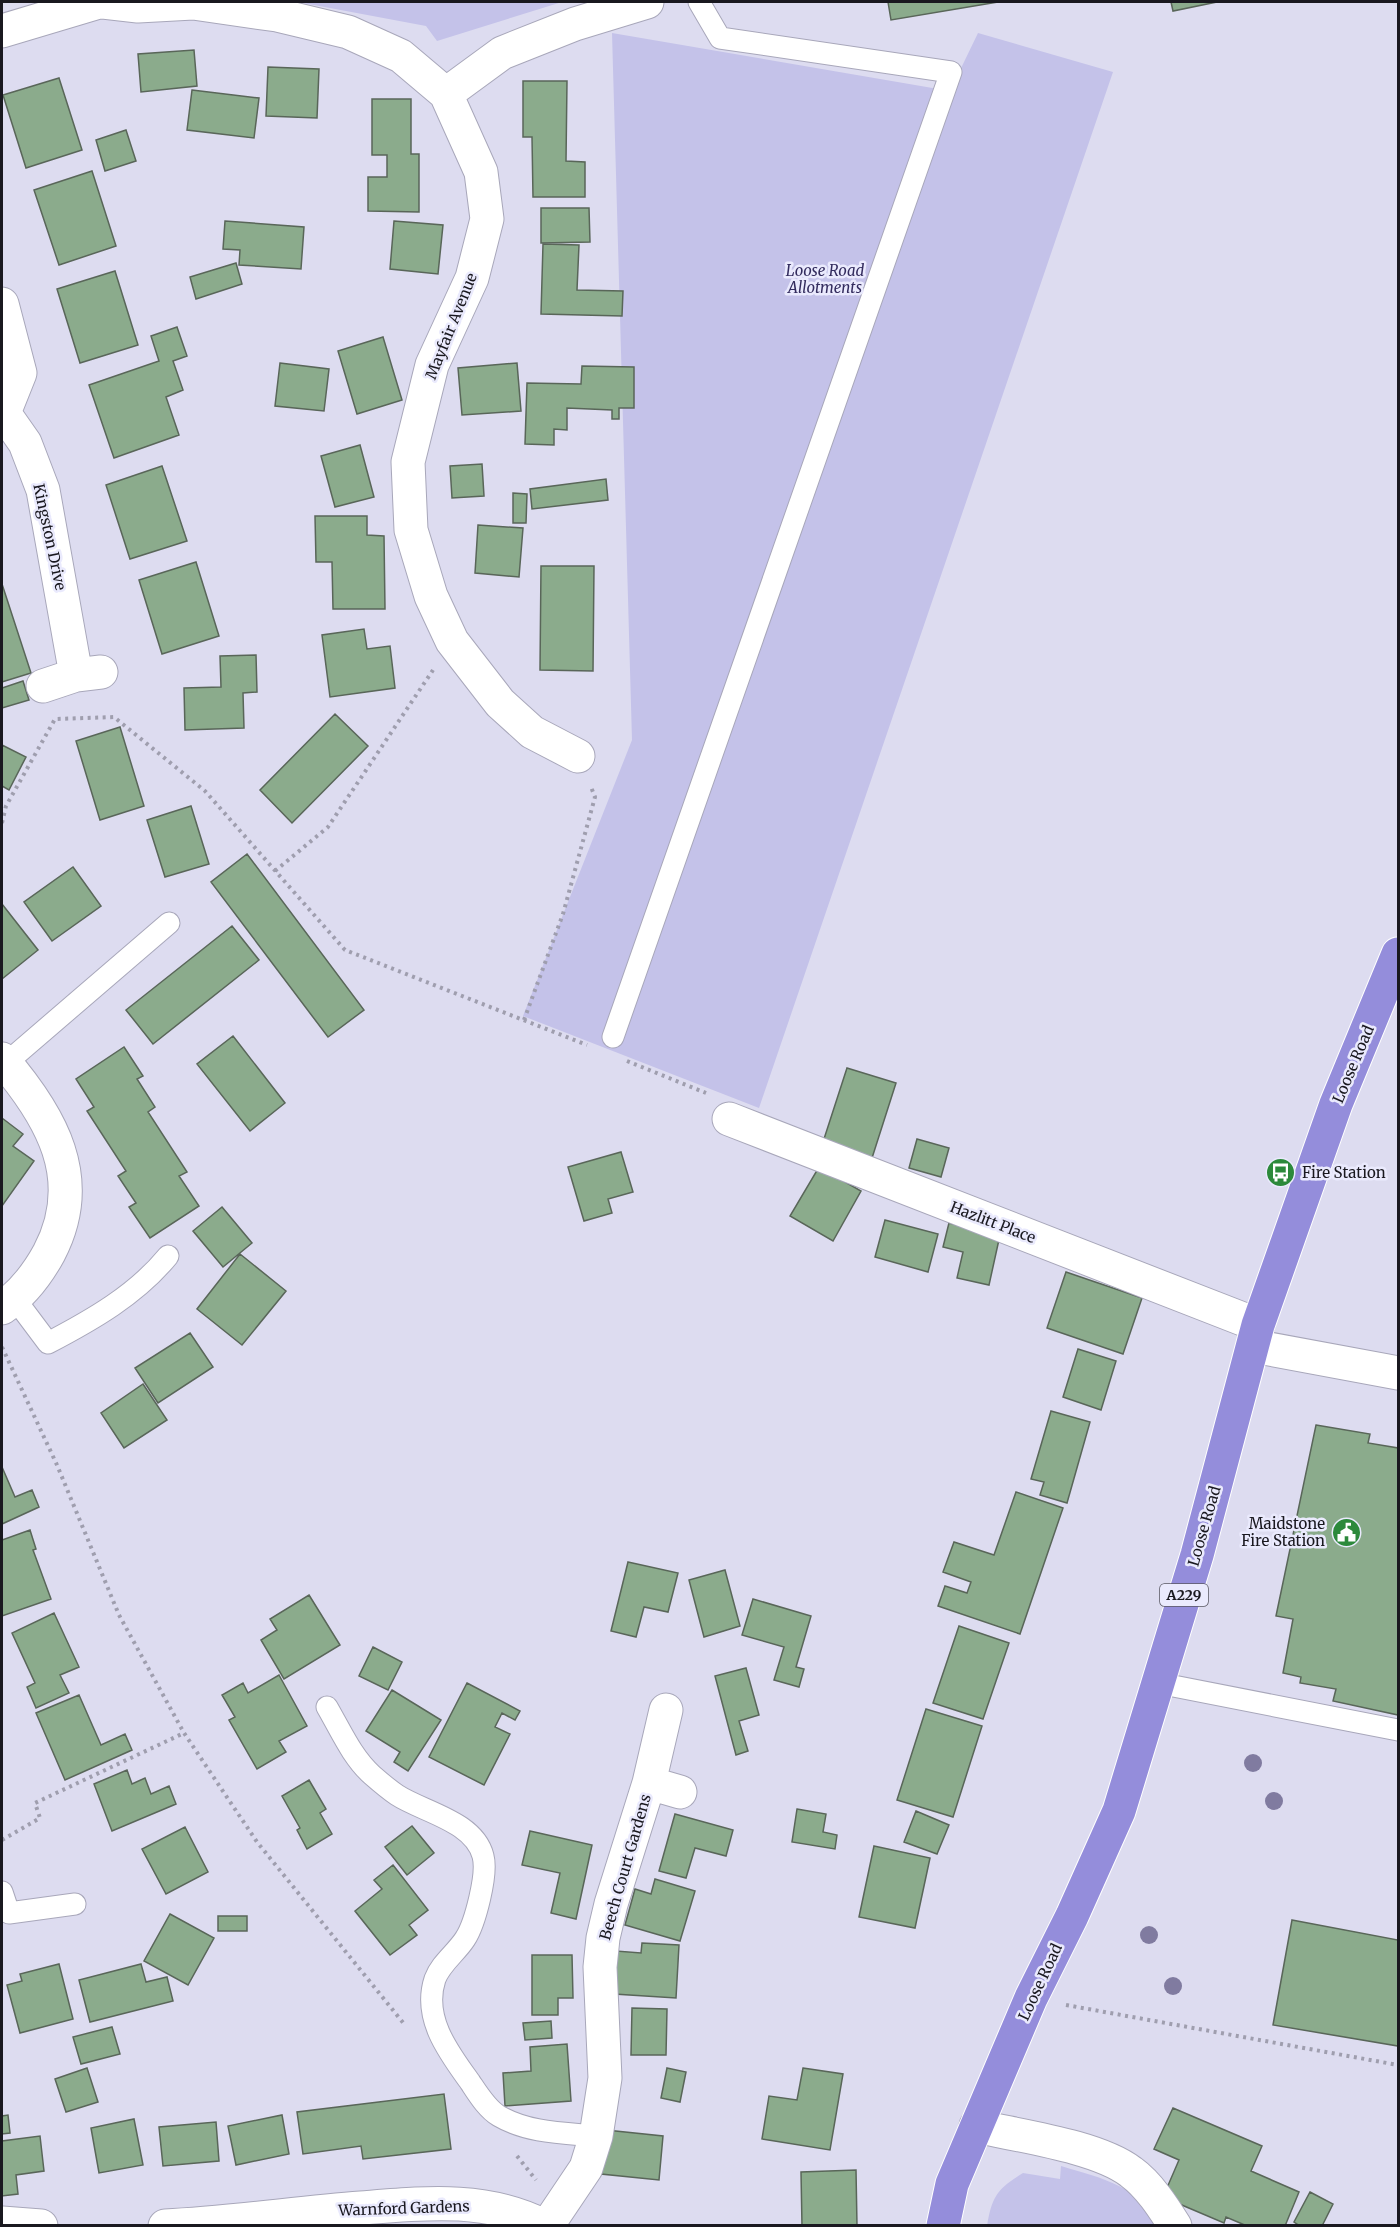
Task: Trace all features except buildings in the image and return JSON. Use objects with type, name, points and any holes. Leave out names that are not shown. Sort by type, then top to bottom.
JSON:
[{"type":"highway","name":"Loose Road","points":[[943,2226],[952,2184],[976,2126],[1031,1998],[1072,1916],[1119,1811],[1197,1555],[1256,1335],[1336,1104],[1398,954]]},
{"type":"street","name":"Mayfair Avenue","points":[[2,31],[101,2],[193,3],[277,15],[348,32],[401,56],[446,94],[481,172],[487,219],[472,279],[432,365],[408,462],[411,530],[431,596],[452,641],[500,704],[532,732],[578,756]]},
{"type":"street","points":[[446,94],[502,53],[575,24],[647,2]]},
{"type":"street","name":"Kingston Drive","points":[[2,304],[20,373],[3,414],[25,443],[43,490],[88,673],[43,686]]},
{"type":"street","points":[[3,1061],[42,1109],[63,1158],[64,1186],[64,1211],[56,1240],[43,1265],[8,1303]]},
{"type":"street","name":"Hazlitt Place","points":[[729,1119],[1256,1335],[1398,1373]]},
{"type":"street","name":"Beech Court Gardens","points":[[546,2226],[586,2168],[596,2136],[605,2078],[600,1967],[603,1938],[611,1904],[649,1783],[666,1710]]},
{"type":"street","name":"Beech Court Gardens","points":[[649,1783],[680,1792]]},
{"type":"street","points":[[976,2126],[1092,2153],[1131,2172],[1160,2202],[1175,2226]]},
{"type":"street","name":"Warnford Gardens","points":[[165,2226],[261,2221],[426,2204],[470,2203],[504,2210],[546,2226]]},
{"type":"street","points":[[2,2223],[41,2226]]},
{"type":"lane","points":[[605,1043],[951,72],[720,38],[699,2]]},
{"type":"lane","points":[[3,1061],[169,923]]},
{"type":"lane","points":[[8,1303],[48,1343],[97,1317],[153,1274],[168,1256]]},
{"type":"lane","points":[[1158,1683],[1398,1730]]},
{"type":"lane","points":[[327,1707],[356,1758],[371,1774],[397,1795],[465,1832],[476,1842],[484,1857],[483,1881],[471,1925],[465,1940],[443,1965],[435,1980],[433,2013],[449,2053],[484,2102],[498,2116],[536,2130],[596,2136]]},
{"type":"lane","points":[[2,1892],[9,1913],[75,1904]]},
{"type":"path","points":[[275,871],[328,827],[452,641]]},
{"type":"path","points":[[2,824],[6,806],[55,719],[114,717],[204,791],[345,950],[524,1020],[605,1043]]},
{"type":"path","points":[[524,1020],[562,914],[596,797],[578,756]]},
{"type":"path","points":[[620,1058],[727,1101],[729,1119]]},
{"type":"path","points":[[2,1347],[57,1465],[119,1615],[184,1733],[257,1842],[412,2034]]},
{"type":"path","points":[[2,1840],[40,1818],[35,1803],[184,1733]]},
{"type":"path","points":[[1031,1998],[1398,2066]]},
{"type":"green space","points":[[298,2],[562,2],[437,41],[426,26]]},
{"type":"green space","name":"Loose Road Allotments","points":[[612,33],[950,91],[978,33],[1113,72],[759,1108],[523,1016],[632,740]]},
{"type":"green space","points":[[1061,2166],[1119,2186],[1143,2202],[1165,2226],[987,2226],[994,2200],[1007,2184],[1023,2173],[1060,2179]]},
{"type":"place","name":"Fire Station","points":[[1281,1172]]},
{"type":"place","name":"Maidstone Fire Station","points":[[1346,1532]]}]
